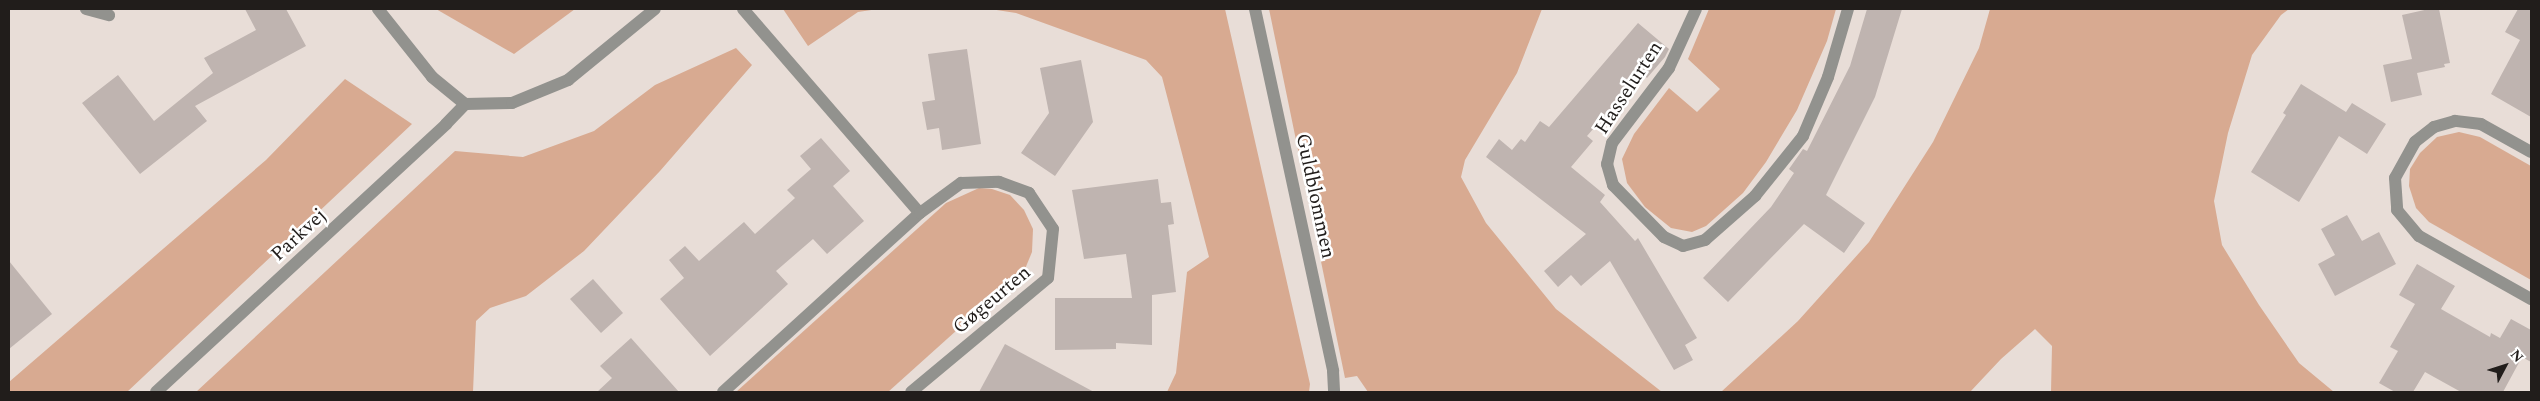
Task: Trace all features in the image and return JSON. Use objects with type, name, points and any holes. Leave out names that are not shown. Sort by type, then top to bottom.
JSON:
[{"type":"street","points":[[86,9],[109,15]]},
{"type":"street","points":[[378,9],[432,77],[465,104],[512,103],[568,80],[655,9]]},
{"type":"street","points":[[743,9],[920,213]]},
{"type":"street","name":"Guldblommen","points":[[1255,9],[1333,371],[1334,392]]},
{"type":"street","name":"Hasselurten","points":[[1696,9],[1669,68],[1612,143],[1607,164],[1613,185],[1664,237],[1683,246],[1705,240],[1755,196],[1802,136],[1828,78],[1848,9]]},
{"type":"street","name":"Parkvej","points":[[156,392],[446,124],[465,104]]},
{"type":"street","points":[[2531,152],[2481,124],[2455,121],[2434,127],[2415,142],[2395,178],[2397,210],[2419,236],[2531,299]]},
{"type":"street","name":"Gøgeurten","points":[[723,392],[920,213],[961,183],[999,182],[1029,193],[1053,229],[1048,278],[911,392]]},
{"type":"shaded area","points":[[436,9],[575,9],[514,54]]},
{"type":"shaded area","points":[[783,9],[878,9],[858,12],[808,46]]},
{"type":"shaded area","points":[[990,9],[1225,9],[1310,384],[1309,392],[1167,392],[1176,373],[1187,272],[1209,257],[1162,77],[1146,60],[1016,13]]},
{"type":"shaded area","points":[[1269,9],[1542,9],[1517,73],[1465,160],[1461,177],[1486,223],[1556,309],[1662,392],[1368,392],[1357,376],[1345,378]]},
{"type":"shaded area","points":[[1709,9],[1836,9],[1827,41],[1797,110],[1766,162],[1743,193],[1706,226],[1692,232],[1671,228],[1645,207],[1627,183],[1622,159],[1634,134],[1669,88],[1697,112],[1720,89],[1688,59]]},
{"type":"shaded area","points":[[1990,9],[2289,9],[2281,15],[2252,55],[2228,133],[2214,201],[2222,245],[2259,305],[2299,363],[2334,392],[2051,392],[2052,346],[2035,329],[2001,359],[1970,392],[1721,392],[1798,321],[1869,242],[1933,142],[1979,48]]},
{"type":"shaded area","points":[[736,48],[752,65],[660,171],[584,251],[526,296],[490,308],[476,321],[473,392],[196,392],[455,151],[523,157],[594,131],[655,85]]},
{"type":"shaded area","points":[[345,79],[412,124],[127,392],[9,392],[9,382],[266,160]]},
{"type":"shaded area","points":[[2459,132],[2480,137],[2531,166],[2531,280],[2429,222],[2416,208],[2409,186],[2410,169],[2420,153],[2437,137]]},
{"type":"shaded area","points":[[979,188],[992,189],[1010,195],[1024,210],[1033,229],[1032,252],[1025,269],[888,392],[736,392],[946,203]]},
{"type":"building","points":[[245,9],[286,9],[306,46],[195,106],[207,121],[140,174],[82,103],[118,75],[154,121],[213,73],[204,58],[256,30]]},
{"type":"building","points":[[1867,9],[1902,9],[1875,97],[1826,195],[1865,223],[1844,253],[1804,224],[1728,302],[1703,278],[1771,207],[1794,173],[1789,169],[1803,149],[1807,151],[1850,66]]},
{"type":"building","points":[[2429,9],[2439,9],[2450,63],[2444,64],[2445,67],[2417,73],[2422,95],[2391,102],[2383,65],[2412,59],[2402,15]]},
{"type":"building","points":[[2518,9],[2531,9],[2531,117],[2491,94],[2520,40],[2505,32]]},
{"type":"building","points":[[1638,23],[1669,49],[1665,57],[1647,78],[1642,73],[1587,136],[1593,141],[1571,167],[1605,195],[1600,202],[1635,241],[1638,238],[1697,338],[1685,345],[1693,360],[1674,370],[1610,261],[1581,286],[1571,275],[1558,287],[1544,271],[1586,234],[1486,157],[1499,139],[1512,150],[1521,139],[1525,142],[1540,121],[1549,127]]},
{"type":"building","points":[[967,49],[981,144],[942,150],[939,128],[927,130],[922,102],[935,100],[928,54]]},
{"type":"building","points":[[1081,60],[1093,122],[1055,176],[1021,153],[1049,113],[1040,68]]},
{"type":"building","points":[[2301,84],[2346,112],[2352,103],[2386,124],[2367,154],[2339,136],[2299,202],[2251,172],[2286,115],[2283,113]]},
{"type":"building","points":[[821,138],[850,171],[833,186],[864,221],[827,254],[813,239],[776,271],[788,284],[710,356],[660,299],[684,278],[669,260],[685,246],[699,261],[744,222],[755,234],[795,198],[787,190],[811,169],[800,156]]},
{"type":"building","points":[[1158,179],[1161,203],[1171,202],[1174,224],[1168,225],[1176,292],[1152,295],[1152,345],[1116,343],[1116,349],[1055,350],[1055,298],[1132,298],[1126,254],[1084,259],[1072,190]]},
{"type":"building","points":[[2347,215],[2362,241],[2379,232],[2396,264],[2335,296],[2318,264],[2335,255],[2321,229]]},
{"type":"building","points":[[9,261],[52,314],[9,349]]},
{"type":"building","points":[[2417,264],[2455,286],[2441,309],[2490,337],[2491,333],[2500,338],[2511,319],[2531,330],[2531,362],[2522,357],[2503,392],[2461,392],[2425,372],[2413,392],[2395,392],[2379,383],[2398,351],[2390,347],[2415,304],[2399,295]]},
{"type":"building","points":[[593,279],[623,313],[601,333],[570,299]]},
{"type":"building","points":[[631,338],[679,392],[597,392],[612,378],[600,366]]},
{"type":"building","points":[[1005,344],[1094,392],[979,392]]}]
